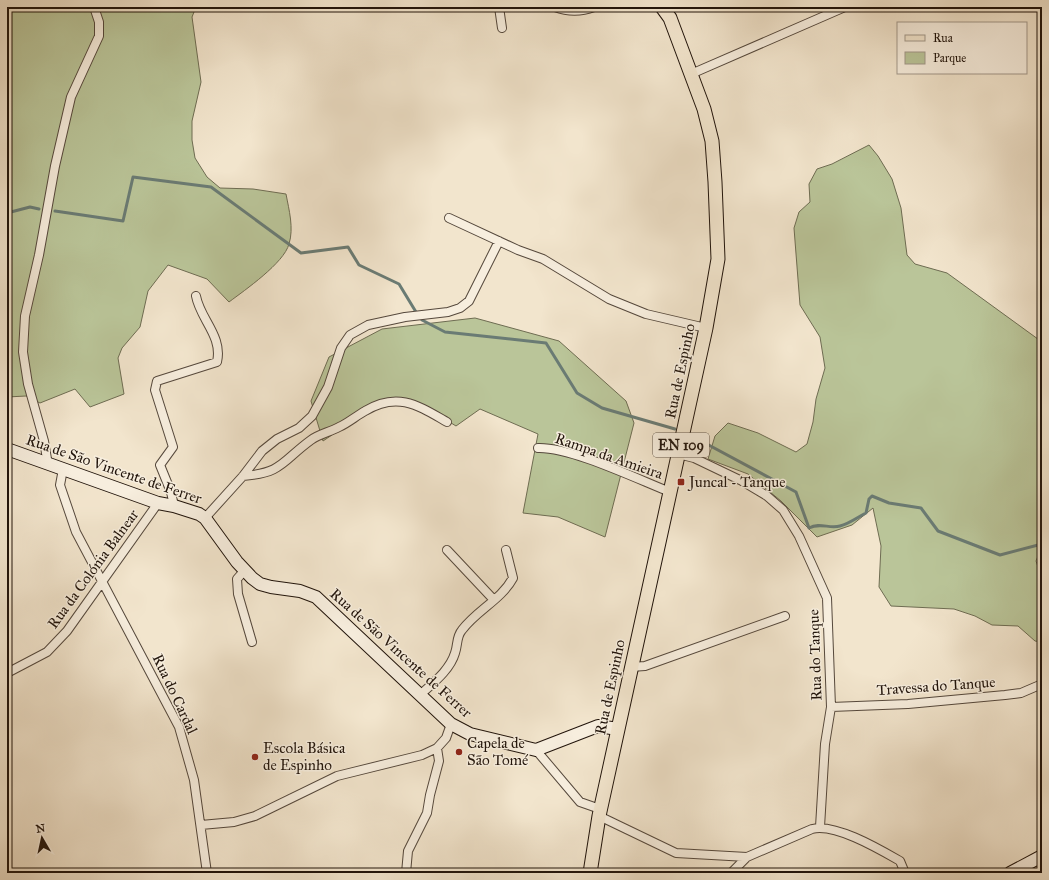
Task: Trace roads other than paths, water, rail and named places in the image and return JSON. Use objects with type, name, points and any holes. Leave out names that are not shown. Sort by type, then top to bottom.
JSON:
[{"type":"main road","name":"Rua de Espinho","points":[[590,873],[599,812],[706,328],[714,290],[718,259],[712,141],[704,109],[670,13],[662,7]]},
{"type":"street","points":[[48,465],[44,441],[28,384],[23,352],[25,316],[71,97],[99,36],[98,22],[94,7]]},
{"type":"street","points":[[499,7],[502,28]]},
{"type":"street","points":[[555,7],[565,10],[582,11],[594,7]]},
{"type":"street","points":[[691,74],[845,7]]},
{"type":"street","points":[[449,218],[499,242],[543,259],[609,299],[646,314],[706,328]]},
{"type":"street","points":[[205,518],[243,476],[262,451],[277,438],[299,428],[312,416],[328,387],[341,348],[350,335],[368,325],[405,317],[448,312],[460,308],[469,301],[499,242]]},
{"type":"street","points":[[174,506],[171,492],[160,465],[173,446],[155,390],[157,381],[217,362],[218,349],[211,326],[198,308],[196,296]]},
{"type":"street","points":[[243,476],[263,474],[279,468],[312,439],[340,427],[367,410],[386,403],[402,401],[416,404],[447,422]]},
{"type":"street","name":"Rampa da Amieira","points":[[538,448],[550,448],[585,459],[670,492]]},
{"type":"street","name":"Rua de São Vincente de Ferrer","points":[[7,449],[48,465],[158,503],[174,506],[205,518],[244,571],[260,584],[308,593],[316,597],[451,724],[470,734],[536,750]]},
{"type":"street","name":"Rua do Tanque","points":[[678,454],[694,458],[742,481],[767,496],[783,510],[798,536],[827,598],[831,707],[825,744],[820,827]]},
{"type":"street","name":"Rua do Cardal","points":[[63,469],[60,485],[76,532],[179,727],[194,780],[208,873]]},
{"type":"street","name":"Rua da Colónia Balnear","points":[[7,672],[47,652],[68,631],[158,503]]},
{"type":"street","points":[[447,550],[494,600]]},
{"type":"street","points":[[420,695],[446,670],[455,653],[457,640],[461,630],[507,589],[513,578],[506,550]]},
{"type":"street","points":[[244,571],[237,579],[238,594],[252,642]]},
{"type":"street","points":[[632,667],[646,666],[785,616]]},
{"type":"street","name":"Travessa do Tanque","points":[[831,707],[908,704],[1005,696],[1042,684]]},
{"type":"street","points":[[201,825],[234,822],[255,816],[337,776],[422,755],[437,748],[446,738],[451,724]]},
{"type":"street","points":[[618,729],[598,726],[536,750],[580,802],[676,853],[747,857]]},
{"type":"street","points":[[406,873],[408,851],[427,813],[439,761],[437,748]]},
{"type":"street","points":[[731,873],[747,857],[790,838],[820,827],[830,828],[892,856],[900,861],[905,873]]},
{"type":"street","points":[[1010,873],[1042,856]]},
{"type":"waterway","points":[[55,211],[123,221],[133,177],[211,187],[301,253],[348,247],[359,265],[399,284],[416,312]]},
{"type":"waterway","points":[[7,213],[30,207],[39,209]]},
{"type":"waterway","points":[[422,320],[445,332],[546,343],[577,393],[602,408],[675,429]]},
{"type":"waterway","points":[[690,435],[796,492],[809,528],[813,526],[836,527],[850,522],[866,513],[869,499],[872,496],[889,503],[921,508],[938,531],[1000,555],[1042,544]]},
{"type":"place","name":"Juncal - Tanque","points":[[681,482]]},
{"type":"place","name":"Capela de São Tomé","points":[[459,752]]},
{"type":"place","name":"Escola Básica de Espinho","points":[[255,757]]}]
